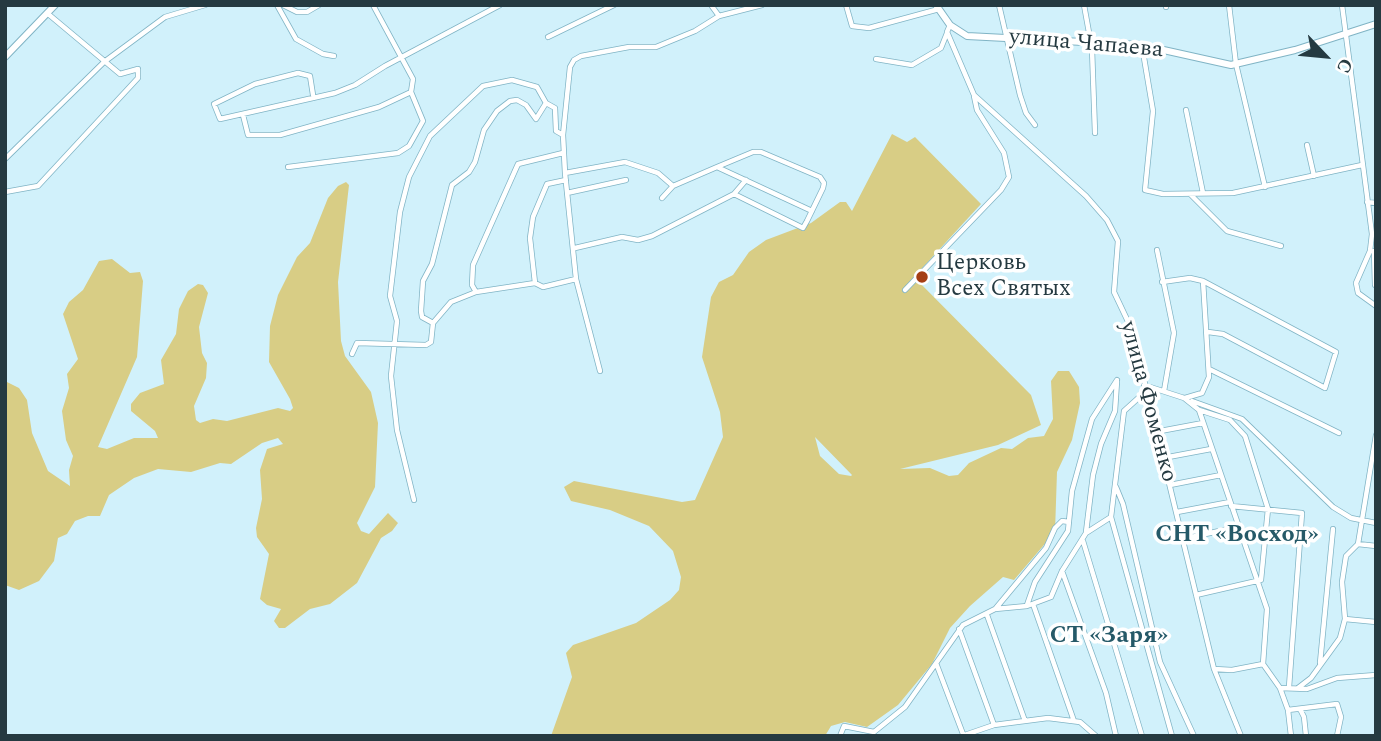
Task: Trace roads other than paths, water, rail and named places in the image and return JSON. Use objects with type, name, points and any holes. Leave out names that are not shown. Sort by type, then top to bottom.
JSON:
[{"type":"main road","points":[[5,57],[55,5]]},
{"type":"main road","name":"улица Фоменко","points":[[938,7],[948,28]]},
{"type":"main road","name":"улица Чапаева","points":[[948,28],[967,36],[1141,45],[1221,65],[1236,64],[1376,26]]},
{"type":"street","points":[[5,159],[104,62],[164,17],[205,5]]},
{"type":"street","points":[[277,5],[296,39],[323,54],[334,56]]},
{"type":"street","points":[[284,5],[298,12],[307,12],[319,5]]},
{"type":"street","points":[[243,115],[248,135],[280,135],[379,107],[411,92],[415,85],[403,57],[373,5]]},
{"type":"street","points":[[599,5],[602,11]]},
{"type":"street","points":[[548,37],[614,5]]},
{"type":"street","points":[[711,5],[719,16]]},
{"type":"street","points":[[600,371],[576,279],[575,248],[563,153],[568,77],[573,60],[629,47],[656,47],[695,31],[719,16],[762,5]]},
{"type":"street","points":[[846,5],[852,26],[879,26],[938,7]]},
{"type":"street","points":[[999,5],[1020,95],[1026,113],[1035,125]]},
{"type":"street","points":[[1084,5],[1091,42],[1096,133]]},
{"type":"street","points":[[1229,5],[1236,64],[1265,187]]},
{"type":"street","points":[[1342,5],[1372,234],[1375,285]]},
{"type":"street","points":[[313,95],[310,76],[306,73],[285,75],[235,93],[214,104],[220,119],[313,95],[335,93],[355,85],[499,6]]},
{"type":"street","points":[[5,191],[38,186],[136,83],[138,69],[120,74],[47,13]]},
{"type":"street","points":[[876,59],[912,65],[941,48],[948,28]]},
{"type":"street","name":"улица Фоменко","points":[[948,28],[974,95],[1086,196],[1115,233],[1119,259],[1113,285],[1132,330],[1144,392],[1177,512],[1214,669],[1241,736]]},
{"type":"street","points":[[1141,45],[1154,121],[1145,190],[1233,193],[1363,165]]},
{"type":"street","points":[[414,500],[391,388],[397,321],[390,296],[400,212],[409,177],[423,146],[452,113],[483,86],[512,80],[537,87],[546,103],[555,108],[556,131],[563,135]]},
{"type":"street","points":[[288,167],[393,155],[409,146],[423,121],[411,92]]},
{"type":"street","points":[[905,290],[1001,190],[1009,177],[1004,153],[977,110],[974,95]]},
{"type":"street","points":[[433,323],[422,317],[423,281],[432,264],[452,185],[469,172],[475,162],[487,122],[497,111],[510,101],[517,100],[526,105],[536,119],[546,103]]},
{"type":"street","points":[[1186,110],[1203,193]]},
{"type":"street","points":[[413,139],[423,146]]},
{"type":"street","points":[[1307,145],[1314,176]]},
{"type":"street","points":[[662,198],[673,186],[753,152],[761,152],[820,177],[824,183],[803,228],[734,194]]},
{"type":"street","points":[[476,292],[472,285],[473,265],[518,164],[563,153]]},
{"type":"street","points":[[535,283],[530,238],[533,218],[547,184],[565,176],[625,162],[658,173],[673,186]]},
{"type":"street","points":[[717,167],[812,211]]},
{"type":"street","points":[[567,193],[626,180]]},
{"type":"street","points":[[575,248],[622,237],[638,240],[652,236],[734,194],[746,180]]},
{"type":"street","points":[[1189,193],[1227,231],[1281,246]]},
{"type":"street","points":[[1367,202],[1376,203]]},
{"type":"street","points":[[1157,250],[1174,337],[1164,391]]},
{"type":"street","points":[[1373,251],[1356,283],[1358,293],[1376,306]]},
{"type":"street","points":[[1162,282],[1190,278],[1203,281],[1336,352],[1325,388],[1223,334],[1208,332]]},
{"type":"street","points":[[352,354],[356,343],[429,344],[433,323],[451,302],[476,292],[535,283],[544,287],[576,279]]},
{"type":"street","points":[[1184,398],[1202,393],[1208,386],[1208,332],[1203,281]]},
{"type":"street","points":[[1209,369],[1339,433]]},
{"type":"street","points":[[995,609],[1030,605],[1051,597],[1062,571],[1083,540],[1093,475],[1101,444],[1115,411],[1117,380],[1092,419],[1079,463],[1066,537],[1035,582],[1030,605],[1074,721]]},
{"type":"street","points":[[1144,385],[1241,419],[1333,507],[1351,518],[1376,523]]},
{"type":"street","points":[[1144,392],[1124,411],[1111,517],[1172,736]]},
{"type":"street","points":[[1184,398],[1199,410],[1230,420],[1245,436],[1268,509],[1263,576],[1257,582],[1196,595]]},
{"type":"street","points":[[1199,410],[1267,609],[1263,664],[1280,688],[1288,710],[1291,736]]},
{"type":"street","points":[[1155,432],[1203,423]]},
{"type":"street","points":[[1298,688],[1311,678],[1320,663],[1336,646],[1345,620],[1342,576],[1346,556],[1358,544],[1376,435]]},
{"type":"street","points":[[1163,458],[1211,449]]},
{"type":"street","points":[[1170,485],[1221,475]]},
{"type":"street","points":[[1116,487],[1160,662],[1194,736]]},
{"type":"street","points":[[1177,512],[1231,504],[1301,513],[1289,687]]},
{"type":"street","points":[[1086,533],[1111,517]]},
{"type":"street","points":[[840,736],[845,726],[874,732],[912,699],[959,629],[995,609],[1046,548],[1055,528],[1062,521],[1069,522]]},
{"type":"street","points":[[1182,540],[1238,527]]},
{"type":"street","points":[[1320,663],[1333,529]]},
{"type":"street","points":[[1083,540],[1142,736]]},
{"type":"street","points":[[1358,544],[1376,546]]},
{"type":"street","points":[[1062,571],[1106,693],[1116,736]]},
{"type":"street","points":[[987,615],[1025,721]]},
{"type":"street","points":[[1345,620],[1376,622]]},
{"type":"street","points":[[959,629],[994,725]]},
{"type":"street","points":[[936,663],[963,735],[994,725],[1048,718],[1074,721],[1088,727],[1096,736]]},
{"type":"street","points":[[1214,669],[1232,670],[1263,664]]},
{"type":"street","points":[[1280,688],[1307,689],[1337,678],[1376,676]]},
{"type":"street","points":[[1288,710],[1337,704],[1341,717],[1337,736]]},
{"type":"street","points":[[1299,708],[1304,717],[1306,736]]},
{"type":"place","name":"Церковь Всех Святых","points":[[922,277]]},
{"type":"district","name":"СНТ «Восход»","points":[[1237,536]]},
{"type":"district","name":"СТ «Заря»","points":[[1109,637]]}]
